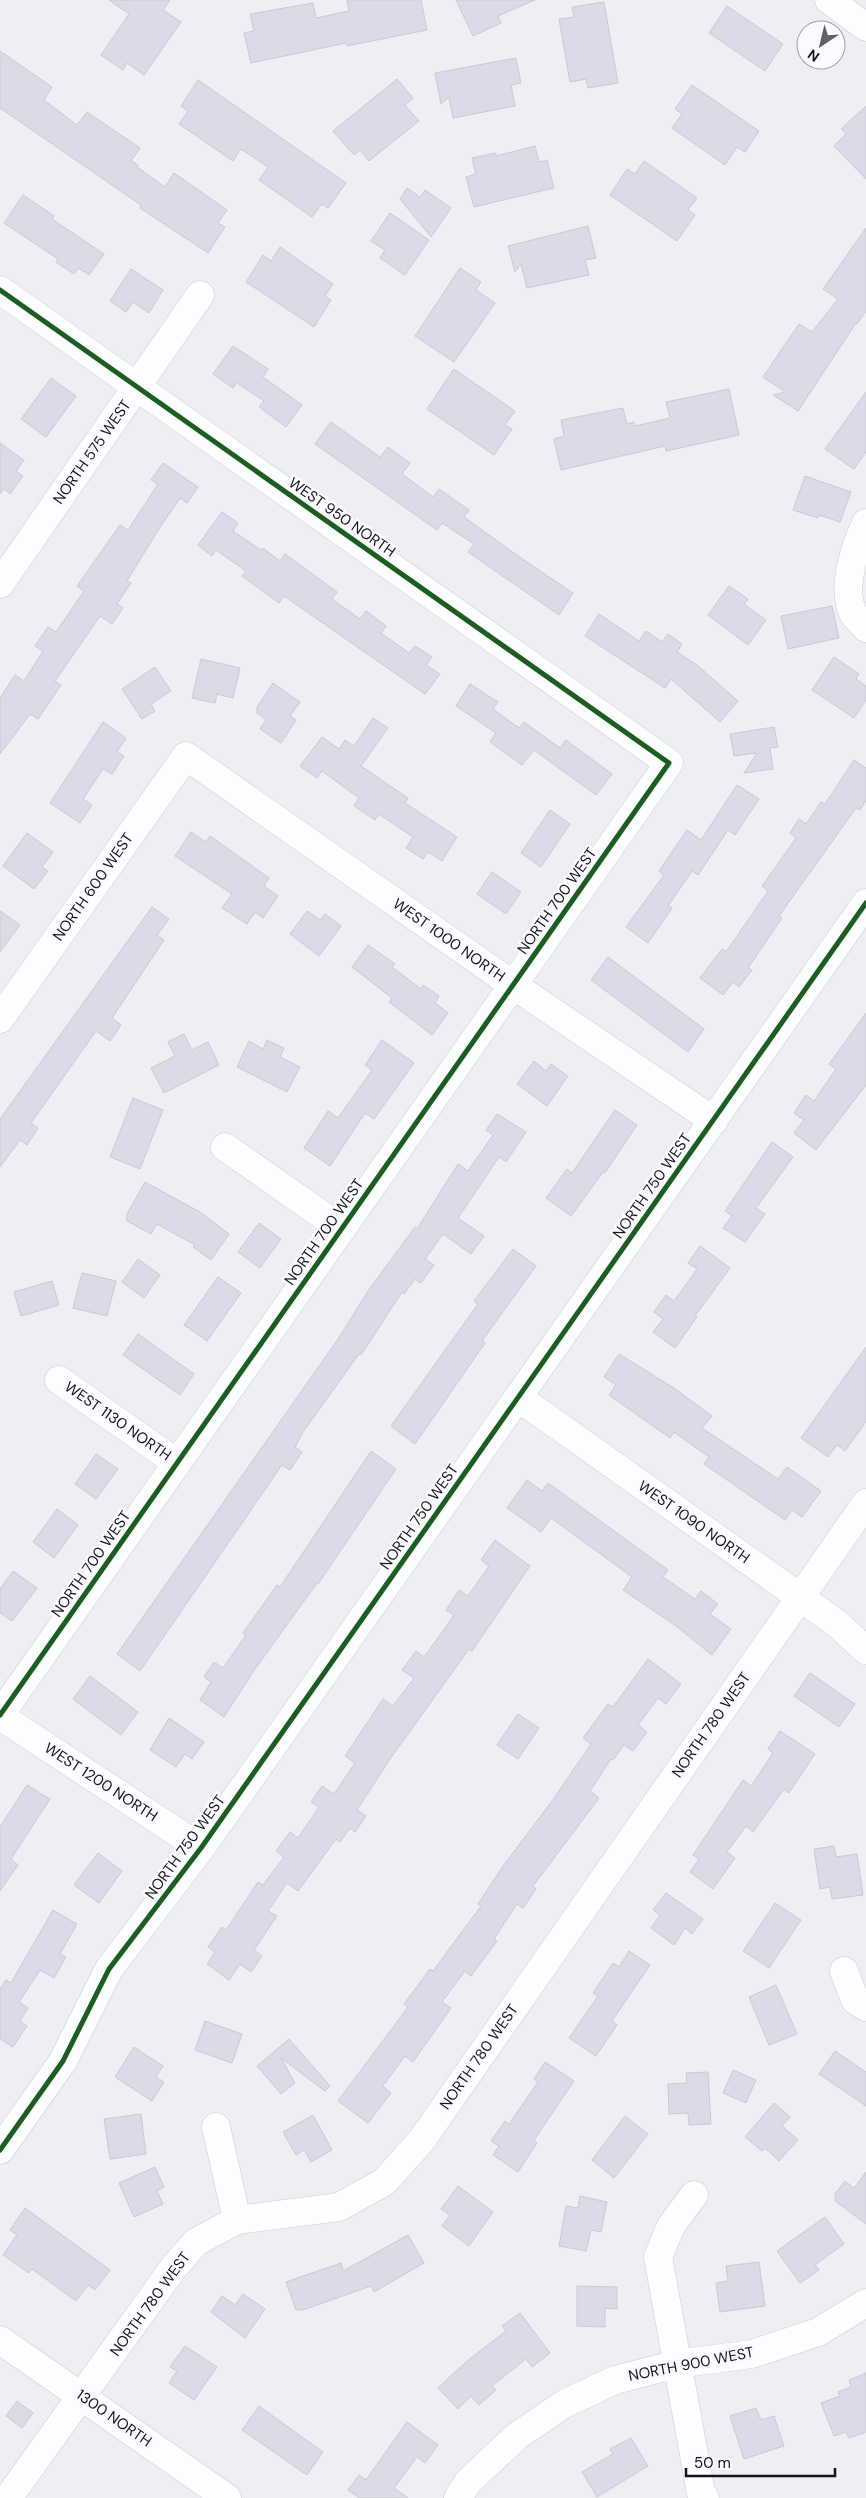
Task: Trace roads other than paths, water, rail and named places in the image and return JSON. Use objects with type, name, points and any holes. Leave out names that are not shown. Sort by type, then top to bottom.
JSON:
[{"type":"street","points":[[829,0],[865,24]]},
{"type":"street","name":"WEST 950 NORTH","points":[[0,290],[669,764]]},
{"type":"street","name":"NORTH 575 WEST","points":[[0,584],[200,295]]},
{"type":"street","points":[[866,523],[859,538],[848,580],[853,612],[866,628]]},
{"type":"street","name":"WEST 1000 NORTH","points":[[186,756],[513,985],[714,1120]]},
{"type":"street","name":"NORTH 600 WEST","points":[[2,1013],[186,756]]},
{"type":"street","name":"NORTH 700 WEST","points":[[0,1716],[669,764]]},
{"type":"street","name":"NORTH 750 WEST","points":[[0,2150],[63,2061],[109,1969],[202,1848],[866,903]]},
{"type":"street","points":[[225,1147],[342,1229]]},
{"type":"street","name":"WEST 1130 NORTH","points":[[59,1380],[177,1463]]},
{"type":"street","name":"WEST 1090 NORTH","points":[[519,1398],[835,1622],[866,1650]]},
{"type":"street","name":"NORTH 780 WEST","points":[[8,2498],[83,2396],[174,2266],[196,2242],[237,2220],[339,2207],[384,2182],[421,2141],[866,1504]]},
{"type":"street","name":"WEST 1200 NORTH","points":[[0,1716],[202,1848]]},
{"type":"street","points":[[844,1971],[855,2000],[866,2007]]},
{"type":"street","points":[[216,2127],[237,2220]]},
{"type":"street","points":[[694,2195],[671,2226],[658,2257],[701,2493],[705,2498]]},
{"type":"street","name":"NORTH 900 WEST","points":[[458,2498],[468,2482],[517,2436],[564,2404],[615,2380],[677,2364],[752,2354],[818,2332],[866,2303]]},
{"type":"street","name":"1300 NORTH","points":[[0,2340],[227,2498]]}]
